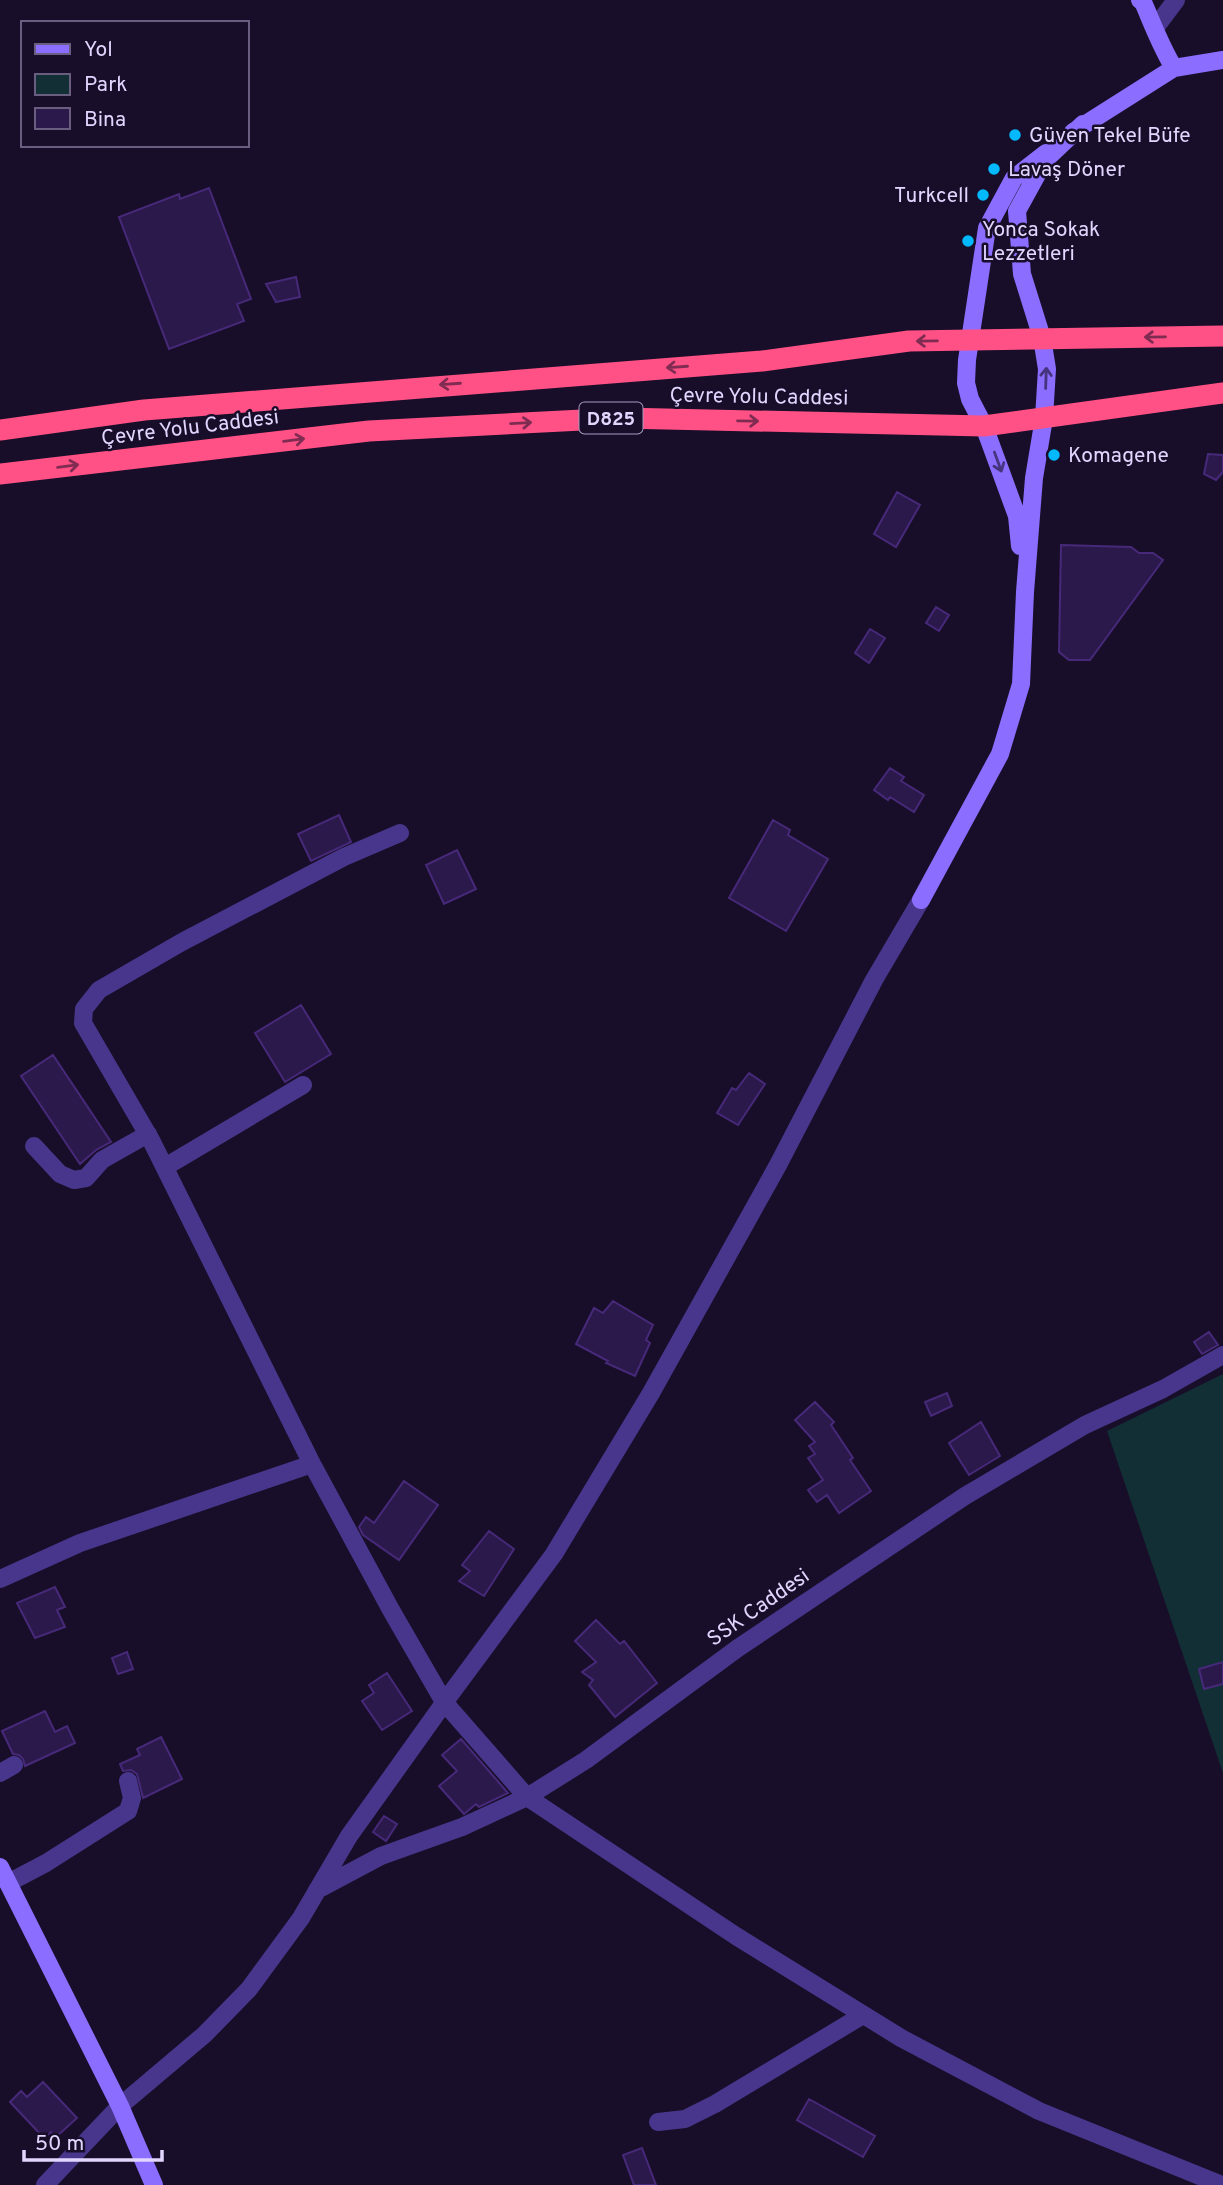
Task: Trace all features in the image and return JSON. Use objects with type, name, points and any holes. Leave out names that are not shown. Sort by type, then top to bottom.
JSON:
[{"type":"highway","name":"Çevre Yolu Caddesi","points":[[0,430],[144,410],[762,361],[909,341],[1223,336]]},
{"type":"highway","name":"Çevre Yolu Caddesi","points":[[0,474],[369,431],[622,418],[985,426],[1223,393]]},
{"type":"street","points":[[1140,0],[1155,28],[1159,43],[1174,68]]},
{"type":"street","points":[[1155,28],[1176,0]]},
{"type":"street","points":[[1025,592],[1017,516],[985,426],[970,400],[966,383],[977,285],[987,228],[1014,178],[1083,124],[1174,68],[1223,60]]},
{"type":"street","points":[[46,2185],[120,2106],[204,2035],[249,1989],[301,1918],[349,1836],[554,1554],[651,1393],[778,1165],[874,980],[922,900],[1000,754],[1021,684],[1034,478],[1044,418],[1047,369],[1042,338],[1022,274],[1017,211],[1045,160],[1083,124]]},
{"type":"street","points":[[400,833],[321,869],[182,942],[99,990],[84,1009],[83,1023],[148,1134],[312,1464],[391,1611],[444,1702],[527,1797],[736,1936],[863,2015],[1039,2111],[1223,2185]]},
{"type":"street","points":[[165,1167],[303,1085]]},
{"type":"street","points":[[34,1146],[61,1174],[74,1180],[86,1178],[102,1160],[148,1134]]},
{"type":"street","name":"SSK Caddesi","points":[[317,1890],[381,1856],[462,1827],[527,1797],[586,1760],[738,1648],[965,1496],[1085,1425],[1163,1390],[1223,1355]]},
{"type":"street","points":[[0,1579],[80,1543],[312,1464]]},
{"type":"street","points":[[8,1884],[128,1811],[132,1798],[128,1782]]},
{"type":"street","points":[[0,1867],[120,2106],[154,2185]]},
{"type":"street","points":[[658,2122],[685,2119],[715,2104],[863,2015]]},
{"type":"green space","points":[[1223,1374],[1223,1773],[1107,1431]]},
{"type":"building","points":[[209,188],[251,299],[237,304],[244,321],[169,349],[119,217],[179,194],[180,199]]},
{"type":"building","points":[[296,277],[300,297],[276,302],[266,284]]},
{"type":"building","points":[[1208,454],[1223,455],[1223,472],[1216,480],[1204,474]]},
{"type":"building","points":[[897,492],[920,505],[896,547],[874,534]]},
{"type":"building","points":[[1061,545],[1131,547],[1139,553],[1153,553],[1163,560],[1090,660],[1069,660],[1059,652]]},
{"type":"building","points":[[936,607],[949,615],[939,631],[926,623]]},
{"type":"building","points":[[870,629],[885,638],[869,663],[855,653]]},
{"type":"building","points":[[890,768],[904,777],[901,781],[924,795],[914,812],[874,790]]},
{"type":"building","points":[[339,815],[351,842],[311,861],[298,834]]},
{"type":"building","points":[[773,820],[790,830],[788,835],[828,859],[786,931],[729,898]]},
{"type":"building","points":[[457,850],[476,889],[444,904],[426,865]]},
{"type":"building","points":[[301,1005],[331,1054],[285,1082],[255,1033]]},
{"type":"building","points":[[53,1055],[111,1142],[96,1150],[80,1164],[21,1076]]},
{"type":"building","points":[[749,1073],[765,1084],[738,1125],[717,1113],[732,1088],[736,1090]]},
{"type":"building","points":[[613,1301],[653,1325],[646,1340],[650,1343],[635,1376],[606,1363],[608,1361],[576,1344],[594,1308],[603,1313]]},
{"type":"building","points":[[1209,1332],[1218,1345],[1202,1354],[1194,1342]]},
{"type":"building","points":[[947,1393],[952,1406],[931,1416],[925,1402]]},
{"type":"building","points":[[815,1402],[834,1422],[831,1425],[871,1491],[839,1513],[827,1495],[817,1502],[808,1490],[823,1480],[808,1458],[815,1454],[809,1446],[815,1442],[795,1420]]},
{"type":"building","points":[[981,1422],[1000,1456],[969,1475],[949,1443]]},
{"type":"building","points":[[404,1481],[438,1505],[399,1560],[363,1535],[359,1527],[366,1517],[374,1523]]},
{"type":"building","points":[[489,1531],[514,1549],[484,1596],[459,1581],[470,1571],[462,1565]]},
{"type":"building","points":[[55,1587],[65,1607],[57,1610],[65,1627],[35,1638],[17,1603]]},
{"type":"building","points":[[596,1620],[620,1644],[624,1641],[657,1683],[615,1717],[589,1685],[593,1680],[582,1672],[596,1662],[575,1641]]},
{"type":"building","points":[[127,1652],[133,1669],[118,1674],[112,1658]]},
{"type":"building","points":[[1223,1662],[1223,1684],[1204,1689],[1199,1669]]},
{"type":"building","points":[[387,1673],[412,1711],[382,1730],[362,1701],[374,1693],[369,1685]]},
{"type":"building","points":[[45,1711],[55,1732],[67,1726],[75,1743],[25,1766],[19,1755],[13,1754],[2,1731]]},
{"type":"building","points":[[161,1737],[182,1779],[143,1798],[137,1774],[131,1770],[123,1771],[120,1764],[140,1755],[137,1749]]},
{"type":"building","points":[[461,1739],[508,1793],[479,1807],[476,1804],[464,1814],[439,1786],[457,1771],[442,1755]]},
{"type":"building","points":[[384,1816],[397,1824],[386,1841],[373,1832]]},
{"type":"building","points":[[43,2082],[77,2118],[56,2137],[51,2132],[44,2138],[10,2102],[21,2091],[27,2097]]},
{"type":"building","points":[[809,2099],[875,2136],[863,2157],[797,2120]]},
{"type":"building","points":[[642,2148],[656,2185],[634,2185],[623,2155]]},
{"type":"place","name":"Güven Tekel Büfe","points":[[1015,135]]},
{"type":"place","name":"Lavaş Döner","points":[[994,169]]},
{"type":"place","name":"Turkcell","points":[[983,195]]},
{"type":"place","name":"Yonca Sokak Lezzetleri","points":[[968,241]]},
{"type":"place","name":"Komagene","points":[[1054,455]]}]
